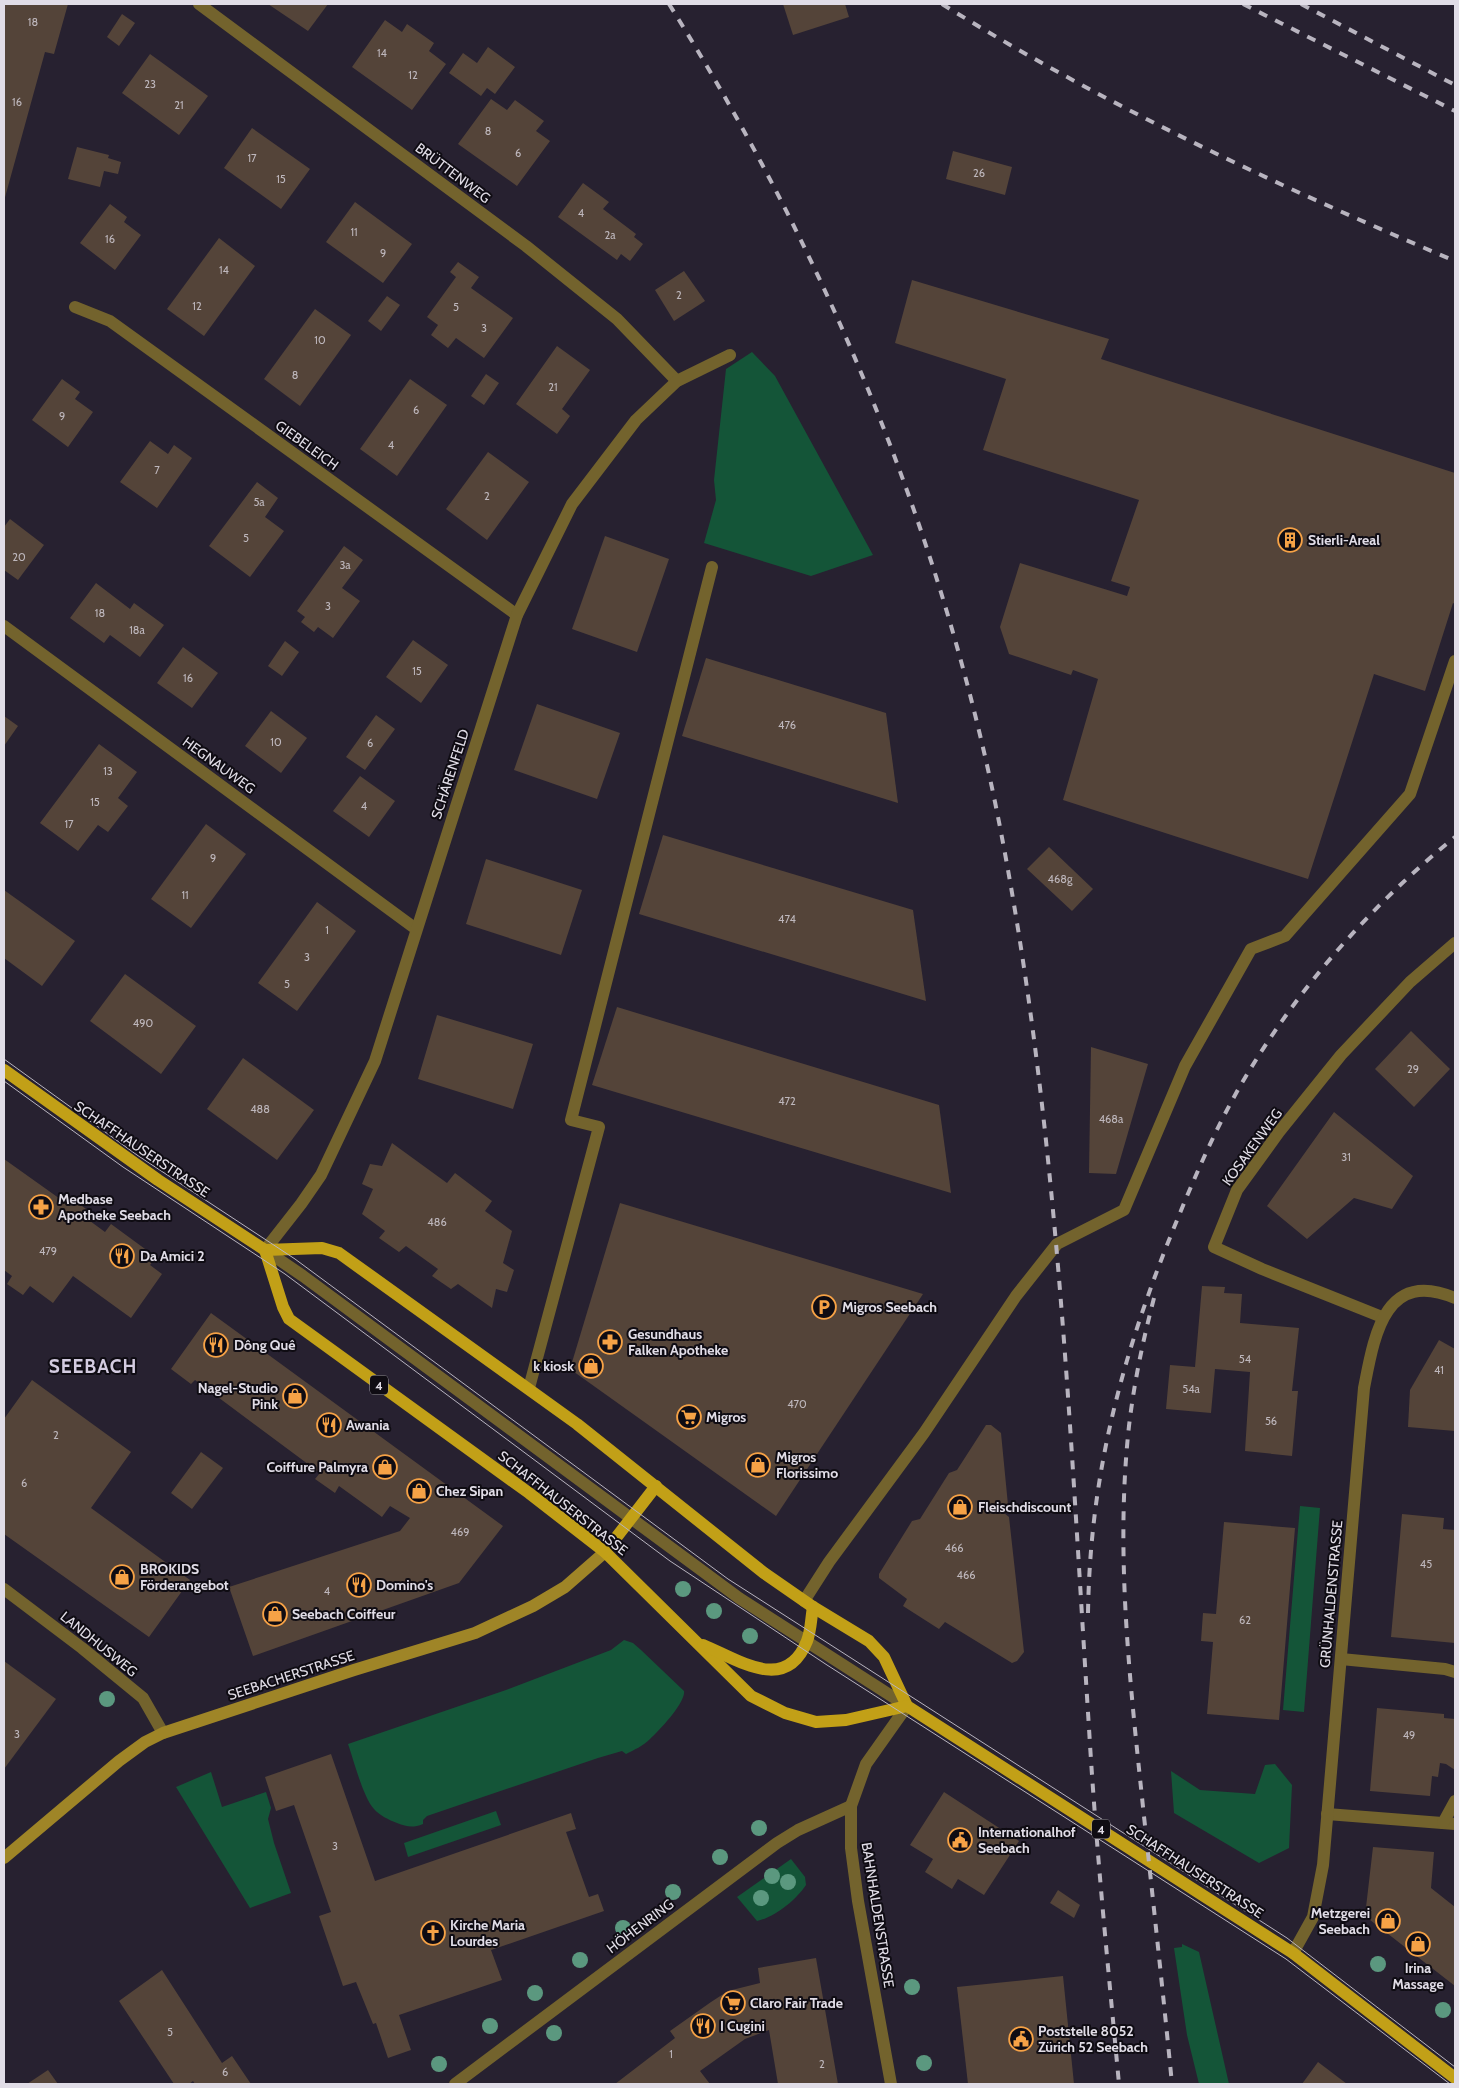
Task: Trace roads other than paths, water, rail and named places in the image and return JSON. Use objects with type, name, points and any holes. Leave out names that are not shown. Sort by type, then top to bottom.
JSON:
[{"type":"main road","name":"SCHAFFHAUSERSTRASSE","points":[[4,1070],[158,1180],[265,1250],[283,1307],[290,1320],[529,1493],[604,1552],[750,1696],[785,1713],[816,1722],[839,1721],[907,1706],[1293,1953],[1455,2078]]},
{"type":"main road","points":[[265,1250],[322,1248],[339,1253],[578,1424],[764,1573],[809,1604],[869,1641],[880,1652],[892,1672],[907,1706]]},
{"type":"main road","points":[[604,1552],[656,1486]]},
{"type":"main road","points":[[699,1644],[763,1670],[778,1671],[791,1665],[807,1641],[809,1604]]},
{"type":"street","name":"BRÜTTENWEG","points":[[199,4],[526,246],[617,319],[677,381]]},
{"type":"street","name":"GIEBELEICH","points":[[75,307],[110,321],[517,615]]},
{"type":"street","name":"SCHÄRENFELD","points":[[265,1250],[321,1176],[375,1062],[517,615],[572,504],[636,420],[677,381],[730,355]]},
{"type":"street","points":[[529,1388],[599,1127],[571,1120],[712,567]]},
{"type":"street","name":"HEGNAUWEG","points":[[4,626],[416,929]]},
{"type":"street","points":[[809,1604],[829,1562],[924,1433],[1016,1296],[1057,1244],[1124,1210],[1185,1066],[1251,949],[1285,936],[1410,794],[1455,661]]},
{"type":"street","name":"KOSAKENWEG","points":[[1382,1317],[1262,1269],[1214,1247],[1237,1190],[1279,1132],[1341,1055],[1410,982],[1455,943]]},
{"type":"street","name":"SCHAFFHAUSERSTRASSE","points":[[265,1250],[303,1276],[739,1598],[907,1706]]},
{"type":"street","name":"GRÜNHALDENSTRASSE","points":[[1293,1953],[1313,1917],[1323,1865],[1364,1388],[1372,1346],[1382,1317],[1398,1300],[1408,1294],[1441,1292],[1455,1298]]},
{"type":"street","name":"SEEBACHERSTRASSE","points":[[4,1858],[119,1761],[145,1742],[163,1733],[354,1670],[476,1633],[533,1606],[565,1587],[604,1552]]},
{"type":"street","name":"LANDHUSWEG","points":[[4,1589],[82,1648],[143,1698],[163,1733]]},
{"type":"street","points":[[1340,1659],[1445,1668],[1455,1672]]},
{"type":"street","name":"BAHNHALDENSTRASSE","points":[[891,2084],[858,1901],[851,1848],[851,1806],[866,1764],[907,1706]]},
{"type":"street","points":[[1327,1814],[1449,1823],[1455,1801]]},
{"type":"street","name":"HÖHENRING","points":[[455,2084],[777,1843],[798,1830],[851,1806]]},
{"type":"tram line","points":[[4,1059],[137,1155],[295,1259],[728,1579],[1287,1938],[1455,2067]]},
{"type":"tram line","points":[[4,1081],[123,1167],[285,1274],[670,1561],[827,1665],[1286,1959],[1450,2084]]},
{"type":"railway","points":[[669,4],[725,97],[777,192],[824,289],[868,388],[907,489],[941,592],[970,696],[995,802],[1016,917],[1033,1032],[1047,1148],[1067,1380],[1095,1817],[1119,2084]]},
{"type":"railway","points":[[942,4],[1066,77],[1194,143],[1323,204],[1455,261]]},
{"type":"railway","points":[[1243,4],[1455,111]]},
{"type":"railway","points":[[1301,4],[1455,85]]},
{"type":"railway","points":[[1088,1613],[1094,1518],[1101,1472],[1121,1383],[1148,1295],[1190,1188],[1209,1147],[1228,1107],[1261,1052],[1309,984],[1336,952],[1393,892],[1455,837]]},
{"type":"railway","points":[[1154,1298],[1139,1362],[1129,1426],[1123,1522],[1124,1569],[1133,1713],[1172,2084]]},
{"type":"place","name":"Stierli-Areal","points":[[1290,540]]},
{"type":"place","name":"Medbase Apotheke Seebach","points":[[41,1207]]},
{"type":"place","name":"Da Amici 2","points":[[122,1256]]},
{"type":"place","name":"Migros Seebach","points":[[824,1307]]},
{"type":"place","name":"Gesundhaus Falken Apotheke","points":[[610,1342]]},
{"type":"place","name":"Dông Quê","points":[[216,1345]]},
{"type":"place","name":"k kiosk","points":[[591,1366]]},
{"type":"place","name":"Nagel-Studio Pink","points":[[295,1396]]},
{"type":"place","name":"Migros","points":[[689,1417]]},
{"type":"place","name":"Awania","points":[[329,1425]]},
{"type":"place","name":"Migros Florissimo","points":[[758,1465]]},
{"type":"place","name":"Coiffure Palmyra","points":[[385,1467]]},
{"type":"place","name":"Chez Sipan","points":[[419,1491]]},
{"type":"place","name":"Fleischdiscount","points":[[960,1507]]},
{"type":"place","name":"BROKIDS Förderangebot","points":[[122,1577]]},
{"type":"place","name":"Domino's","points":[[359,1585]]},
{"type":"place","name":"Seebach Coiffeur","points":[[275,1614]]},
{"type":"place","name":"Internationalhof Seebach","points":[[960,1840]]},
{"type":"place","name":"Metzgerei Seebach","points":[[1388,1921]]},
{"type":"place","name":"Kirche Maria Lourdes","points":[[433,1933]]},
{"type":"place","name":"Irina Massage","points":[[1418,1944]]},
{"type":"place","name":"Claro Fair Trade","points":[[733,2003]]},
{"type":"place","name":"I Cugini","points":[[703,2026]]},
{"type":"place","name":"Poststelle 8052 Zürich 52 Seebach","points":[[1021,2039]]},
{"type":"district","name":"SEEBACH","points":[[93,1366]]}]
